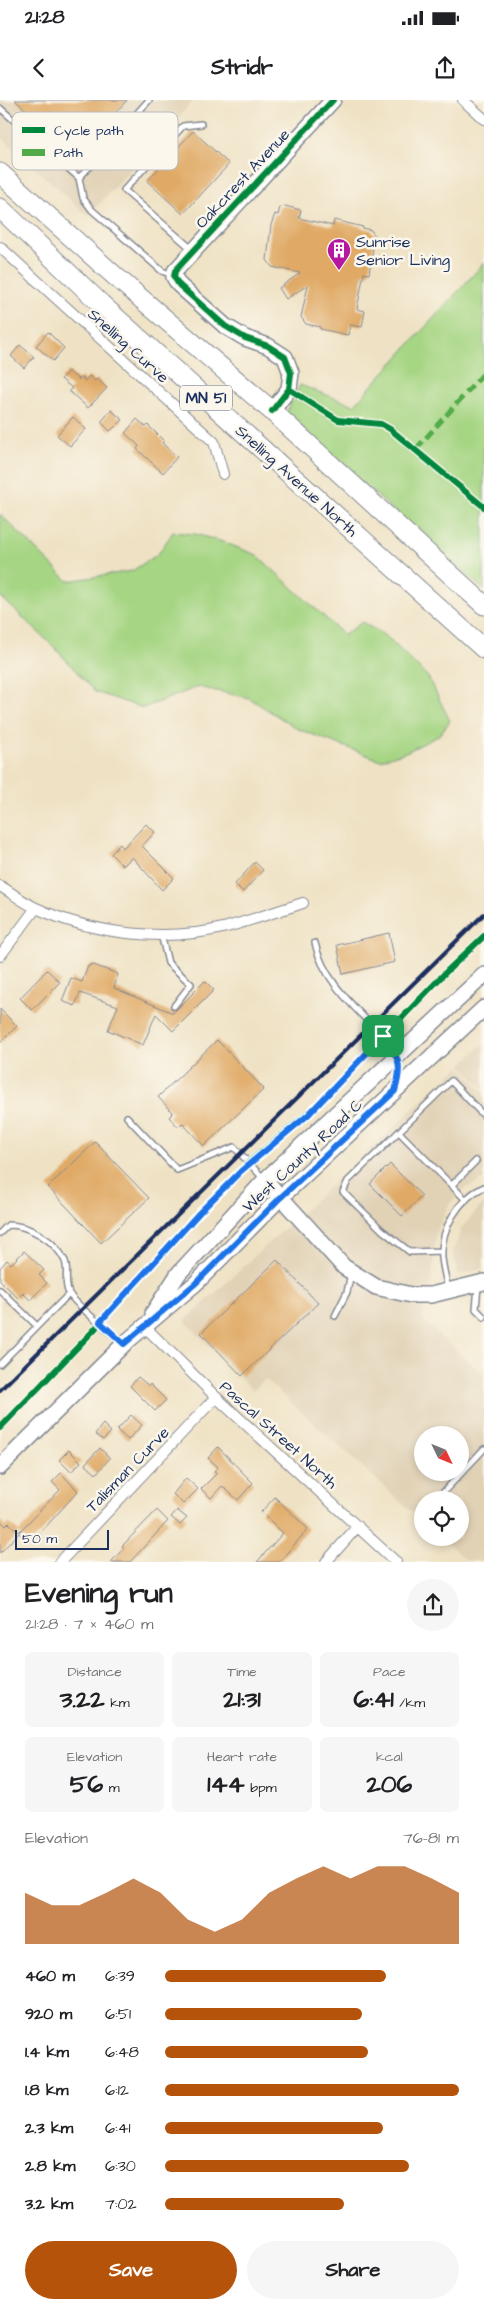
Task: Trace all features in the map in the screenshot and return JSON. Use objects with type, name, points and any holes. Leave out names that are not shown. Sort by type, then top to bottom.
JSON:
[{"type":"highway","name":"Snelling Avenue North","points":[[0,173],[116,277],[272,411],[484,604]]},
{"type":"highway","name":"Snelling Avenue North","points":[[0,208],[108,311],[484,649]]},
{"type":"main road","name":"Oakcrest Avenue","points":[[174,277],[175,271],[333,100]]},
{"type":"main road","points":[[174,277],[179,285],[225,326],[245,338],[268,346],[285,357],[291,373],[289,389],[272,411]]},
{"type":"main road","name":"West County Road C","points":[[144,1326],[179,1273],[265,1180],[484,975]]},
{"type":"main road","name":"West County Road C","points":[[0,1467],[124,1344],[196,1283],[280,1198],[484,1008]]},
{"type":"main road","points":[[395,1091],[400,1073],[398,1057]]},
{"type":"main road","points":[[265,1180],[351,1272],[376,1287],[411,1295],[430,1295],[481,1283]]},
{"type":"street","points":[[463,100],[484,119]]},
{"type":"street","name":"Snelling Curve","points":[[0,247],[214,442],[223,474]]},
{"type":"street","points":[[0,886],[36,908],[75,922],[138,934],[180,934],[226,928],[303,903]]},
{"type":"street","points":[[0,956],[36,908]]},
{"type":"street","name":"Pascal Street North","points":[[144,1326],[216,1398],[396,1562]]},
{"type":"street","name":"Talisman Curve","points":[[60,1562],[216,1398]]},
{"type":"street","points":[[326,1562],[358,1526]]},
{"type":"lane","points":[[139,112],[150,100]]},
{"type":"lane","points":[[0,108],[12,119]]},
{"type":"lane","points":[[178,131],[183,126],[201,124]]},
{"type":"lane","points":[[70,170],[79,178],[83,198],[92,210],[162,271],[174,277]]},
{"type":"lane","points":[[79,178],[86,170]]},
{"type":"lane","points":[[142,170],[124,190],[194,250]]},
{"type":"lane","points":[[161,934],[168,963],[191,984],[174,1006]]},
{"type":"lane","points":[[315,943],[328,976],[383,1036],[398,1057]]},
{"type":"lane","points":[[442,1251],[410,1252],[382,1230],[343,1192],[348,1181],[451,1081],[484,1116]]},
{"type":"lane","points":[[127,1117],[177,1170],[234,1147],[265,1180]]},
{"type":"lane","points":[[399,1132],[466,1200]]},
{"type":"lane","points":[[452,1185],[476,1161]]},
{"type":"lane","points":[[449,1292],[442,1251],[446,1230],[452,1217],[466,1200],[484,1187]]},
{"type":"lane","points":[[0,1233],[8,1225],[20,1225],[47,1240],[65,1262],[69,1294],[124,1344]]},
{"type":"lane","points":[[335,1316],[347,1292],[351,1272]]},
{"type":"lane","points":[[481,1283],[476,1309],[484,1317]]},
{"type":"lane","points":[[0,1290],[37,1326]]},
{"type":"lane","points":[[0,1364],[69,1294]]},
{"type":"lane","points":[[444,1491],[484,1449]]},
{"type":"shaded area","points":[[0,100],[194,100],[178,118],[178,112],[12,112],[12,147],[0,136]]},
{"type":"shaded area","points":[[37,170],[130,170],[88,216]]},
{"type":"shaded area","points":[[484,1043],[484,1089],[461,1065]]},
{"type":"shaded area","points":[[459,1066],[484,1092],[484,1179],[463,1190],[450,1203],[436,1234],[433,1271],[422,1320],[484,1375],[484,1561],[467,1561],[450,1546],[469,1546],[469,1491],[414,1491],[414,1514],[265,1379],[253,1391],[185,1321]]},
{"type":"shaded area","points":[[484,1203],[484,1268],[458,1275],[453,1251],[462,1227]]},
{"type":"green space","points":[[484,263],[484,590],[285,415],[300,385],[354,405]]},
{"type":"green space","points":[[0,514],[68,581],[132,571],[158,554],[173,532],[195,534],[257,555],[344,635],[362,622],[387,637],[428,677],[450,721],[438,736],[406,752],[380,760],[298,729],[249,698],[198,687],[143,708],[95,692],[55,648],[0,596]]},
{"type":"building","points":[[15,100],[127,100],[116,112],[28,112]]},
{"type":"building","points":[[193,131],[229,164],[183,214],[147,181],[157,170],[178,170],[178,147]]},
{"type":"building","name":"Sunrise Senior Living","points":[[285,206],[301,210],[299,218],[333,226],[334,220],[371,230],[375,236],[369,274],[364,273],[357,309],[365,311],[362,327],[350,325],[348,335],[306,324],[301,317],[308,285],[286,299],[279,288],[300,273],[272,267],[267,260],[271,225],[275,214],[278,215],[280,207]]},
{"type":"building","points":[[48,332],[64,348],[53,361],[36,346]]},
{"type":"building","points":[[20,345],[34,357],[24,368],[11,356]]},
{"type":"building","points":[[68,371],[79,380],[81,377],[85,381],[89,376],[95,381],[97,379],[107,388],[88,408],[69,391],[72,388],[61,379]]},
{"type":"building","points":[[111,410],[123,420],[110,431],[101,422]]},
{"type":"building","points":[[73,417],[86,429],[70,446],[57,435]]},
{"type":"building","points":[[137,419],[146,427],[148,425],[164,441],[162,443],[177,457],[163,473],[137,449],[139,446],[125,433]]},
{"type":"building","points":[[146,824],[155,832],[142,846],[174,878],[162,890],[132,857],[123,866],[111,854],[120,844],[123,848]]},
{"type":"building","points":[[255,862],[263,870],[243,892],[235,884]]},
{"type":"building","points":[[389,933],[395,962],[343,974],[337,945]]},
{"type":"building","points":[[91,964],[118,974],[114,988],[173,1013],[205,981],[214,990],[173,1031],[156,1014],[143,1045],[108,1030],[118,1006],[80,993],[75,1006],[62,1001],[71,978],[82,982],[88,966]]},
{"type":"building","points":[[47,970],[60,982],[32,1010],[20,998]]},
{"type":"building","points":[[0,1009],[17,1026],[0,1043]]},
{"type":"building","points":[[217,1040],[264,1089],[204,1146],[182,1123],[178,1127],[169,1117],[173,1113],[158,1097]]},
{"type":"building","points":[[95,1142],[149,1198],[101,1243],[48,1187]]},
{"type":"building","points":[[390,1164],[422,1196],[402,1216],[370,1184]]},
{"type":"building","points":[[24,1251],[44,1270],[39,1275],[47,1283],[30,1300],[23,1293],[18,1298],[0,1280],[0,1268],[7,1260],[11,1264]]},
{"type":"building","points":[[277,1260],[318,1303],[242,1376],[201,1333]]},
{"type":"building","points":[[138,1377],[149,1386],[150,1384],[166,1400],[155,1411],[130,1386]]},
{"type":"building","points":[[131,1415],[142,1425],[128,1440],[117,1430]]},
{"type":"building","points":[[103,1424],[111,1432],[103,1440],[95,1434]]},
{"type":"building","points":[[218,1447],[253,1483],[238,1500],[222,1486],[211,1498],[201,1489],[217,1473],[214,1471],[218,1467],[208,1458]]},
{"type":"building","points":[[100,1448],[110,1458],[96,1474],[85,1464]]},
{"type":"building","points":[[69,1450],[81,1462],[71,1472],[59,1460]]},
{"type":"building","points":[[61,1473],[78,1491],[33,1541],[31,1539],[28,1542],[19,1533],[0,1553],[0,1520],[6,1526],[9,1523],[19,1532],[60,1490],[52,1482]]},
{"type":"building","points":[[186,1478],[198,1489],[183,1504],[173,1494]]},
{"type":"building","points":[[275,1497],[308,1529],[279,1562],[257,1562],[283,1533],[261,1512]]},
{"type":"building","points":[[157,1510],[168,1521],[130,1562],[111,1562],[124,1548],[122,1546]]},
{"type":"building","points":[[177,1510],[187,1518],[180,1525],[171,1517]]},
{"type":"railway","points":[[0,1390],[484,914]]},
{"type":"marked path","points":[[416,449],[484,373]]},
{"type":"cycle path","points":[[272,411],[289,389],[291,373],[285,357],[268,346],[245,338],[225,326],[179,285],[174,277],[175,271],[333,100]]},
{"type":"cycle path","points":[[289,389],[338,420],[381,424],[390,429],[484,507]]},
{"type":"cycle path","points":[[0,1428],[93,1331],[199,1213],[249,1162],[320,1103],[446,972],[484,936]]},
{"type":"place","name":"Sunrise Senior Living","points":[[339,271]]},
{"type":"route","points":[[383,1036],[398,1057],[400,1073],[395,1091],[280,1198],[196,1283],[124,1344],[100,1322],[199,1213],[249,1162],[308,1115],[383,1036]]}]
